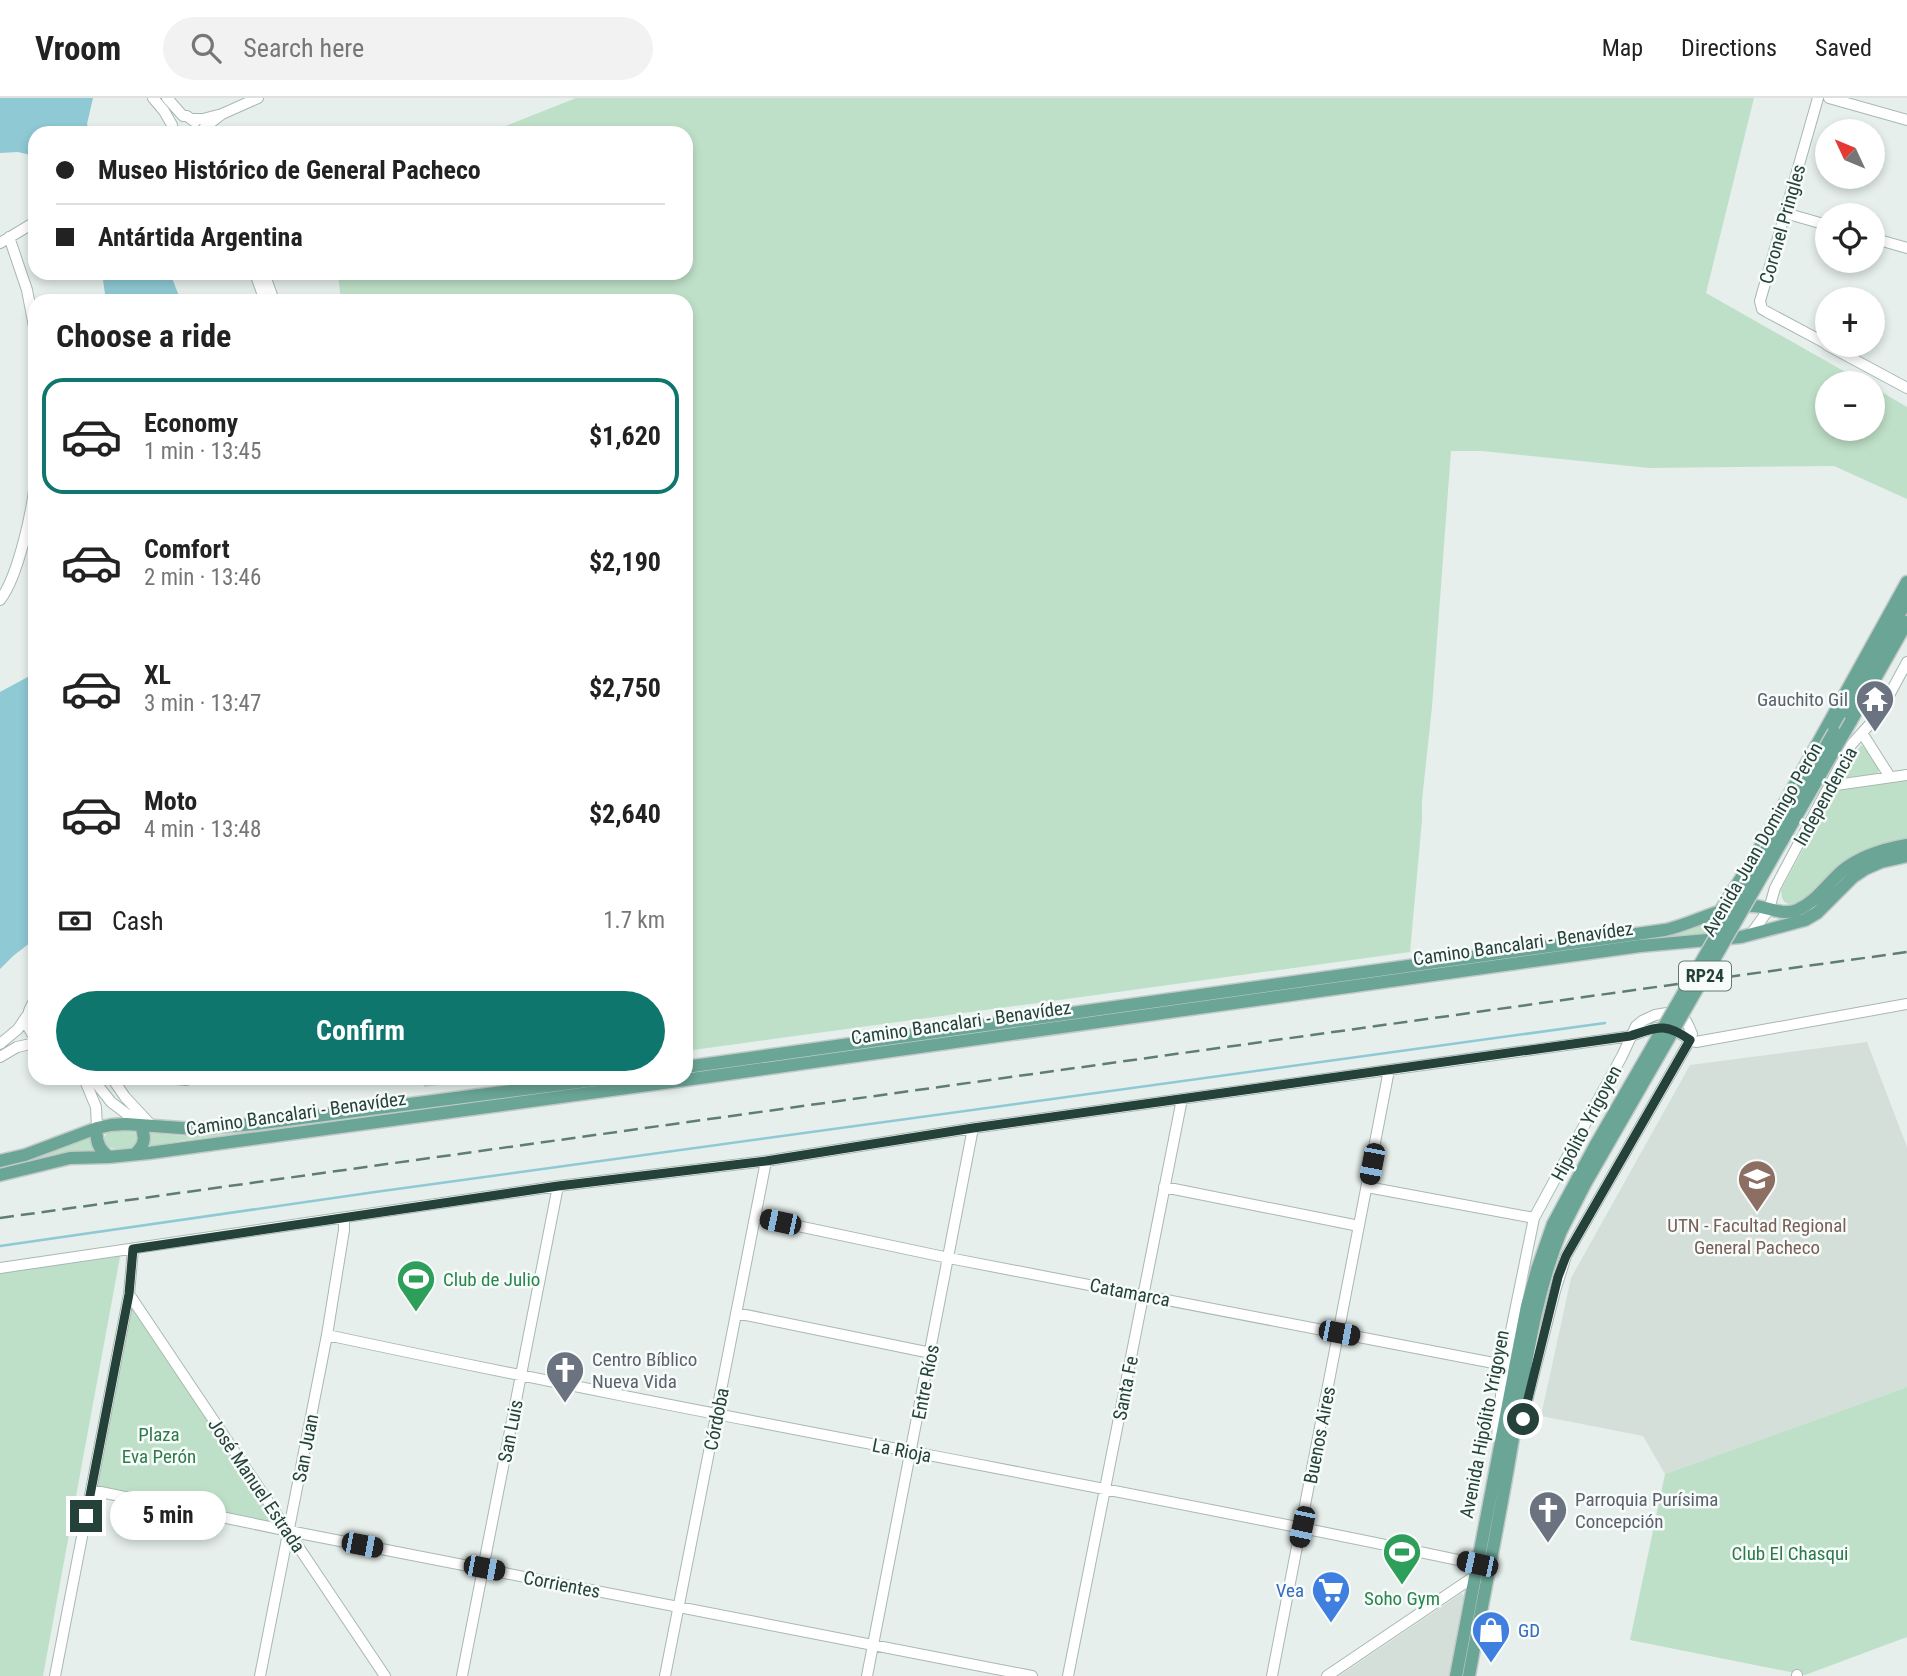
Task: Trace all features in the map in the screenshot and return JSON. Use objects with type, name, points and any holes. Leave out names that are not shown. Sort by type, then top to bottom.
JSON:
[{"type":"main road","points":[[1719,940],[1719,911],[1757,853],[1907,582]]},
{"type":"main road","name":"RP24","points":[[1557,1228],[1595,1146],[1834,732],[1907,600]]},
{"type":"main road","name":"Avenida Juan Domingo Perón","points":[[1557,1228],[1852,722],[1907,622]]},
{"type":"main road","name":"Camino Bancalari - Benavídez","points":[[693,1066],[1652,932],[1678,927],[1719,911],[1752,906],[1781,912],[1795,911],[1812,901],[1853,863],[1881,851],[1907,845]]},
{"type":"main road","name":"Camino Bancalari - Benavídez","points":[[693,1079],[1640,946],[1719,940],[1811,918],[1853,877],[1865,869],[1907,856]]},
{"type":"main road","name":"Camino Bancalari - Benavídez","points":[[0,1161],[111,1125],[195,1129],[255,1124],[556,1085]]},
{"type":"main road","name":"Camino Bancalari - Benavídez","points":[[0,1175],[71,1158],[109,1157],[648,1085]]},
{"type":"main road","points":[[136,1153],[144,1143],[146,1125]]},
{"type":"main road","points":[[97,1128],[97,1142],[109,1157]]},
{"type":"main road","name":"Avenida Hipólito Yrigoyen","points":[[1456,1676],[1476,1570],[1557,1228]]},
{"type":"main road","name":"Avenida Hipólito Yrigoyen","points":[[1469,1676],[1499,1482]]},
{"type":"street","points":[[153,98],[164,111],[170,126]]},
{"type":"street","points":[[167,98],[198,126]]},
{"type":"street","points":[[173,126],[174,120],[203,119],[222,114],[258,98]]},
{"type":"street","name":"Coronel Pringles","points":[[1815,338],[1762,309],[1760,301],[1818,98]]},
{"type":"street","points":[[1829,98],[1907,120]]},
{"type":"street","points":[[206,126],[222,114]]},
{"type":"street","points":[[1785,213],[1815,222]]},
{"type":"street","points":[[28,226],[5,240],[28,295]]},
{"type":"street","points":[[1885,242],[1907,248]]},
{"type":"street","points":[[1849,357],[1907,388]]},
{"type":"street","points":[[0,600],[12,577],[28,522]]},
{"type":"street","name":"Independencia","points":[[1751,934],[1769,909],[1775,888],[1851,745],[1878,714],[1907,662]]},
{"type":"street","points":[[1862,733],[1890,777]]},
{"type":"street","points":[[1829,786],[1907,775]]},
{"type":"street","points":[[0,1268],[558,1186],[766,1161],[973,1128],[1630,1036],[1653,1028],[1668,1028],[1690,1040],[1705,1041],[1907,1004]]},
{"type":"street","points":[[0,1044],[10,1037],[26,1017],[28,1010]]},
{"type":"street","name":"Hipólito Yrigoyen","points":[[1499,1482],[1504,1364],[1534,1218],[1622,1056],[1630,1036],[1642,1021],[1667,1013],[1678,1015],[1686,1021],[1692,1034],[1690,1040]]},
{"type":"street","points":[[26,1017],[28,1029]]},
{"type":"street","points":[[10,1037],[14,1049]]},
{"type":"street","points":[[1499,1482],[1534,1377],[1558,1277],[1566,1256],[1690,1040]]},
{"type":"street","points":[[0,1057],[14,1049],[28,1046]]},
{"type":"street","name":"Buenos Aires","points":[[1272,1676],[1389,1070]]},
{"type":"street","points":[[87,1085],[96,1107],[97,1128]]},
{"type":"street","points":[[98,1085],[111,1102],[146,1125]]},
{"type":"street","points":[[117,1085],[146,1125]]},
{"type":"street","name":"Santa Fe","points":[[1069,1676],[1182,1099]]},
{"type":"street","name":"Entre Ríos","points":[[867,1676],[973,1128]]},
{"type":"street","name":"Córdoba","points":[[665,1676],[766,1161]]},
{"type":"street","name":"San Luis","points":[[462,1676],[558,1186]]},
{"type":"street","points":[[1164,1187],[1359,1226]]},
{"type":"street","points":[[1367,1187],[1534,1218]]},
{"type":"street","name":"Catamarca","points":[[756,1217],[949,1258],[1504,1364]]},
{"type":"street","name":"San Juan","points":[[260,1676],[327,1335],[344,1218]]},
{"type":"street","points":[[55,1676],[129,1294],[133,1249]]},
{"type":"street","name":"José Manuel Estrada","points":[[129,1294],[385,1676]]},
{"type":"street","points":[[736,1313],[931,1353]]},
{"type":"street","name":"La Rioja","points":[[327,1335],[521,1376],[1302,1527],[1476,1570]]},
{"type":"street","name":"Corrientes","points":[[91,1490],[1032,1676]]},
{"type":"street","points":[[1327,1676],[1476,1570]]},
{"type":"shaded area","name":"UTN - Facultad Regional General Pacheco","points":[[1867,1042],[1907,1147],[1907,1387],[1665,1474],[1643,1436],[1541,1416],[1571,1278],[1690,1065]]},
{"type":"shaded area","points":[[1462,1593],[1466,1599],[1451,1676],[1339,1676]]},
{"type":"green space","points":[[576,98],[1754,98],[1706,293],[1844,371],[1815,371],[1815,441],[1885,441],[1885,394],[1907,407],[1907,499],[1834,466],[1649,468],[1482,451],[1451,451],[1410,952],[693,1050],[693,294],[340,294],[339,280],[693,280],[693,126],[506,126]]},
{"type":"green space","points":[[1861,745],[1867,748],[1879,768],[1878,774],[1846,779],[1843,773]]},
{"type":"green space","points":[[1907,780],[1907,840],[1799,901],[1789,904],[1785,902],[1781,890],[1834,792],[1838,789]]},
{"type":"green space","points":[[1708,922],[1713,924],[1714,934],[693,1074],[693,1071],[1653,938],[1691,930]]},
{"type":"green space","points":[[594,1085],[615,1085],[330,1125],[184,1140],[152,1146],[149,1144],[151,1133],[218,1135]]},
{"type":"green space","points":[[129,1130],[137,1137],[133,1147],[112,1148],[103,1140],[107,1132]]},
{"type":"green space","points":[[89,1136],[92,1138],[93,1152],[0,1170],[0,1166]]},
{"type":"green space","points":[[122,1246],[43,1676],[0,1676],[0,1265]]},
{"type":"green space","name":"Plaza Eva Perón","points":[[129,1294],[289,1531],[91,1490]]},
{"type":"green space","name":"Club El Chasqui","points":[[1907,1387],[1907,1637],[1805,1675],[1630,1640],[1665,1474]]},
{"type":"water","points":[[0,98],[93,98],[88,126],[28,126],[28,154],[0,153]]},
{"type":"water","points":[[103,280],[173,280],[178,294],[105,294]]},
{"type":"water","points":[[28,677],[28,944],[0,969],[0,692]]},
{"type":"waterway","points":[[0,1246],[1605,1023]]},
{"type":"railway","points":[[0,1218],[1907,952]]},
{"type":"place","name":"Gauchito Gil","points":[[1875,733]]},
{"type":"place","name":"UTN - Facultad Regional General Pacheco","points":[[1757,1213]]},
{"type":"place","name":"Club de Julio","points":[[416,1313]]},
{"type":"place","name":"Centro Bíblico Nueva Vida","points":[[565,1404]]},
{"type":"place","name":"Parroquia Purísima Concepción","points":[[1548,1544]]},
{"type":"place","name":"Soho Gym","points":[[1402,1586]]},
{"type":"place","name":"Vea","points":[[1331,1624]]},
{"type":"place","name":"GD","points":[[1491,1664]]},
{"type":"route","points":[[86,1516],[129,1294],[133,1249],[558,1186],[766,1161],[973,1128],[1630,1036],[1659,1027],[1679,1032],[1690,1040],[1566,1256],[1558,1277],[1523,1419]]}]
